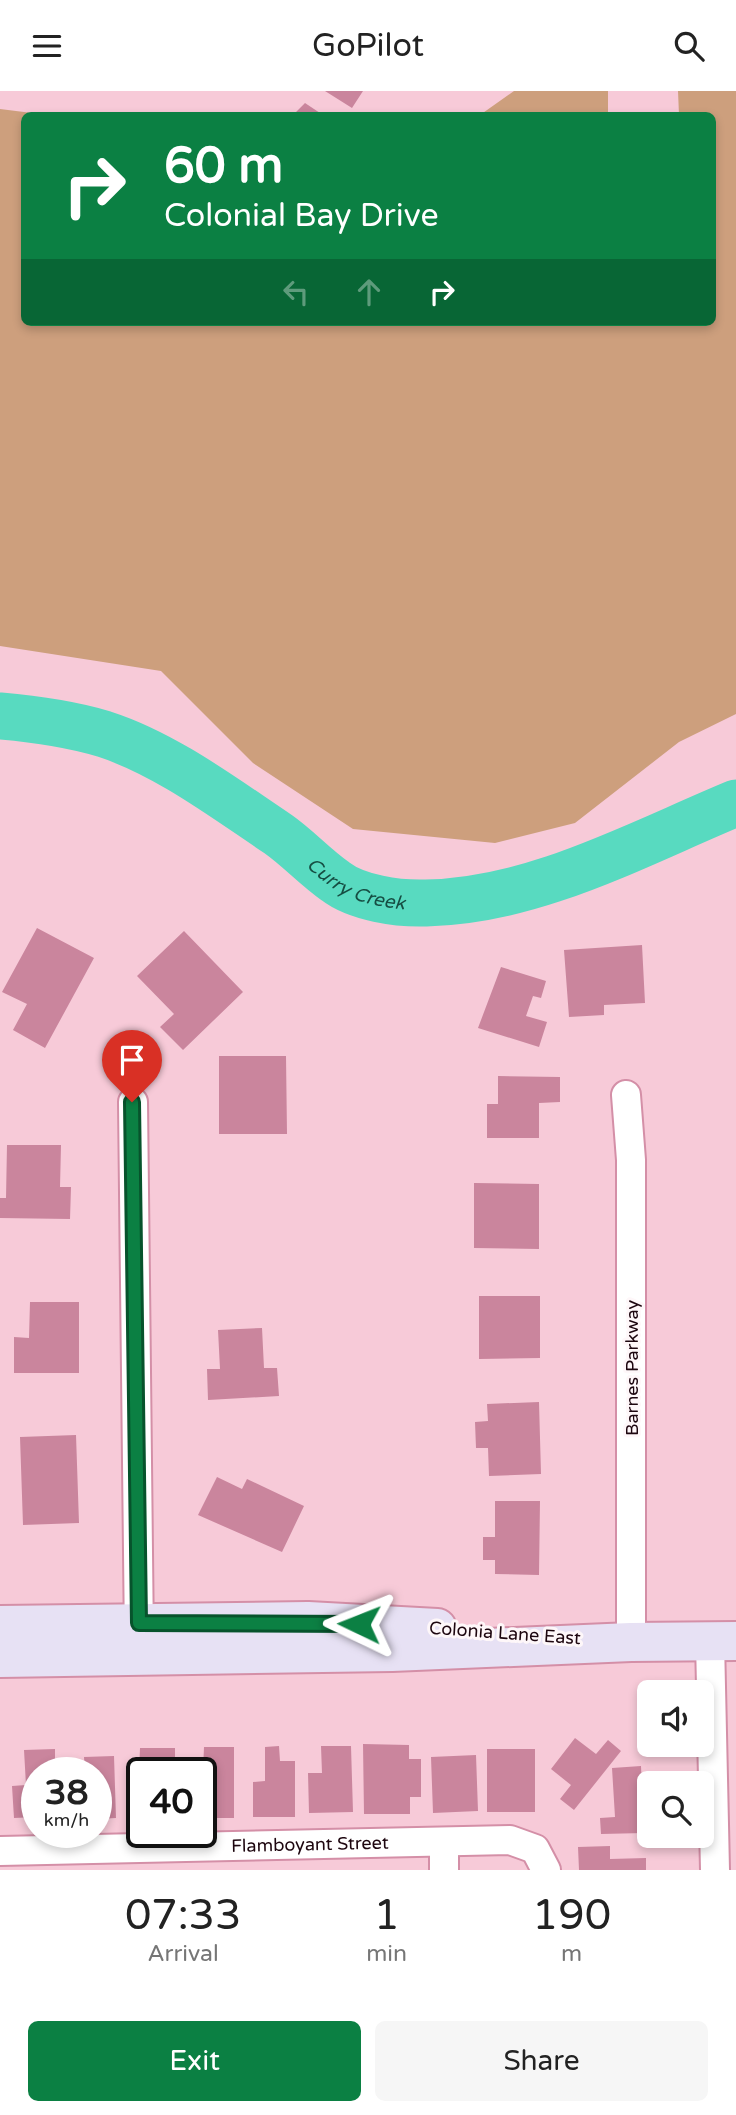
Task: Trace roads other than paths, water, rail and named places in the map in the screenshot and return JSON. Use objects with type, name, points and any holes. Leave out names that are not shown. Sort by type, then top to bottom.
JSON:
[{"type":"street","name":"Barnes Parkway","points":[[626,1095],[631,1160],[631,1642]]},
{"type":"street","points":[[132,1102],[139,1639]]},
{"type":"street","name":"Colonia Lane East","points":[[0,1658],[139,1639],[308,1621],[631,1642],[723,1641]]},
{"type":"street","name":"Colonia Lane East","points":[[0,1625],[139,1639]]},
{"type":"street","points":[[715,1870],[723,1641]]},
{"type":"street","name":"Flamboyant Street","points":[[0,1851],[231,1858],[444,1842],[510,1840],[540,1859]]},
{"type":"street","points":[[444,1842],[444,1870]]},
{"type":"waterway","name":"Curry Creek","points":[[0,716],[91,730],[150,753],[194,778],[278,834],[344,887],[366,896],[391,901],[426,903],[467,900],[546,881],[585,868],[736,803]]}]
